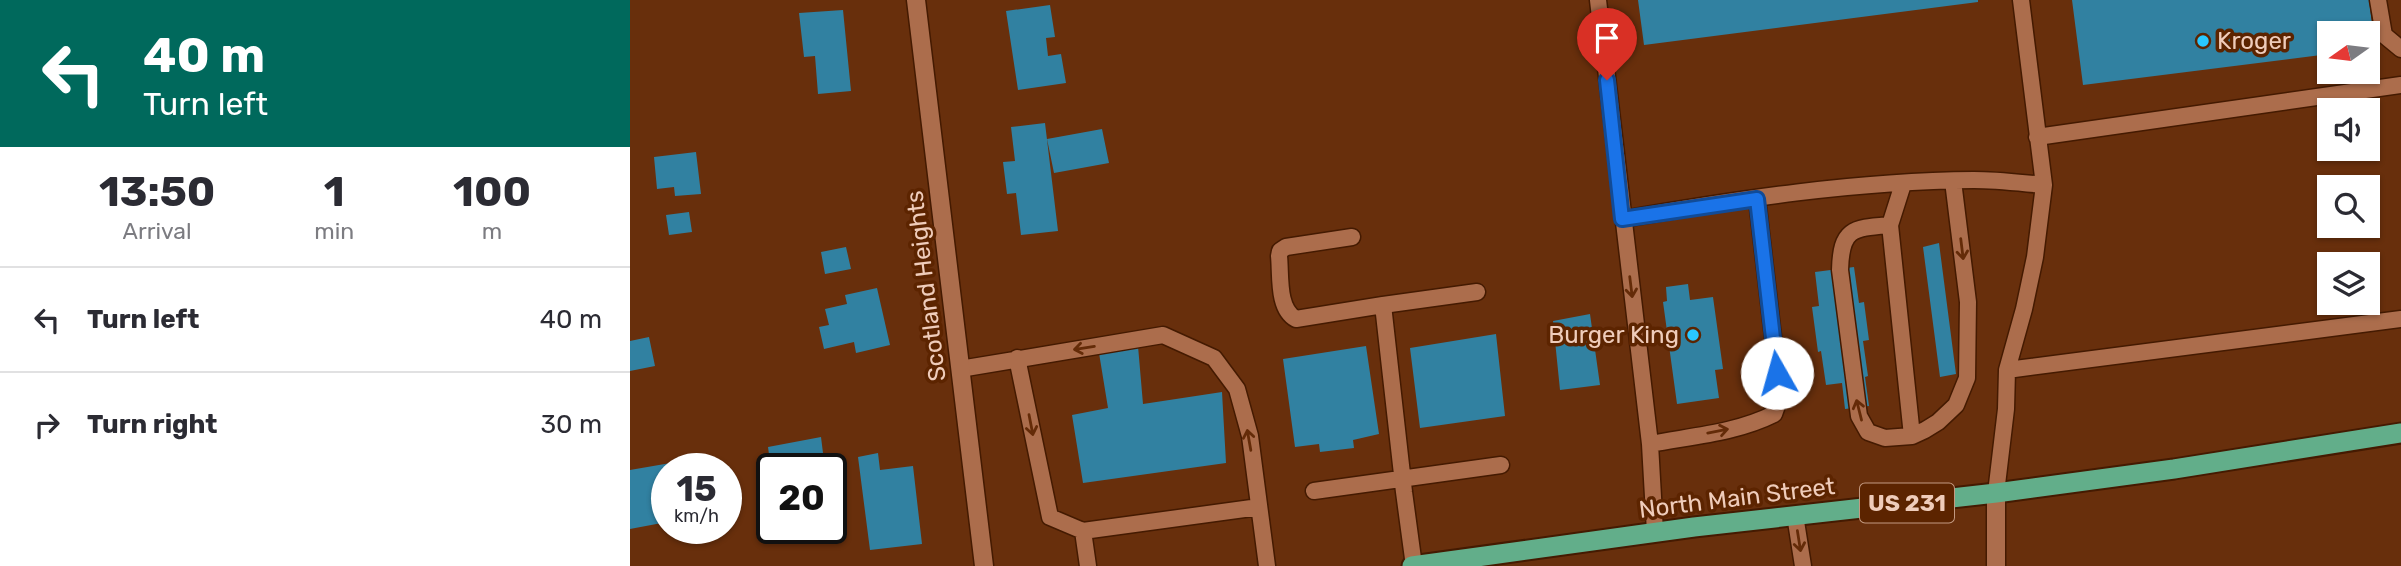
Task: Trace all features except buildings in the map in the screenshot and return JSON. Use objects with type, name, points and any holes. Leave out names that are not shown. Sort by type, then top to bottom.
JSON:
[{"type":"highway","name":"North Main Street","points":[[1423,565],[1655,532],[1996,493],[2174,469],[2401,433]]},
{"type":"street","name":"Scotland Heights","points":[[916,0],[984,566]]},
{"type":"street","points":[[1996,493],[1996,566]]},
{"type":"lane","points":[[1598,0],[1650,444],[1655,532]]},
{"type":"lane","points":[[1996,493],[2006,409],[2007,370],[2035,257],[2044,185],[2021,0]]},
{"type":"lane","points":[[2378,0],[2384,35],[2401,49]]},
{"type":"lane","points":[[2037,136],[2401,85]]},
{"type":"lane","points":[[1622,219],[1757,199],[1903,184],[1977,180],[2044,185]]},
{"type":"lane","points":[[1890,225],[1857,228],[1847,235],[1841,250],[1840,270],[1858,416],[1868,432],[1885,438],[1912,436],[1938,422],[1956,405],[1967,378],[1968,302],[1953,181]]},
{"type":"lane","points":[[1903,184],[1890,225],[1912,436]]},
{"type":"lane","points":[[1650,444],[1746,425],[1774,414],[1780,397],[1757,199]]},
{"type":"lane","points":[[1352,237],[1286,247],[1280,251],[1284,306],[1289,315],[1296,319],[1477,292]]},
{"type":"lane","points":[[1383,305],[1402,479],[1423,565]]},
{"type":"lane","points":[[2007,370],[2401,319]]},
{"type":"lane","points":[[960,369],[1163,335],[1214,358],[1237,389],[1250,436],[1267,566]]},
{"type":"lane","points":[[1017,358],[1050,517],[1083,530],[1259,507]]},
{"type":"lane","points":[[1314,491],[1501,465]]},
{"type":"lane","points":[[1795,516],[1803,566]]},
{"type":"lane","points":[[1083,530],[1088,566]]},
{"type":"place","name":"Kroger","points":[[2203,41]]},
{"type":"place","name":"Burger King","points":[[1693,335]]},
{"type":"route","points":[[1607,80],[1622,219],[1757,199],[1777,373]]}]
